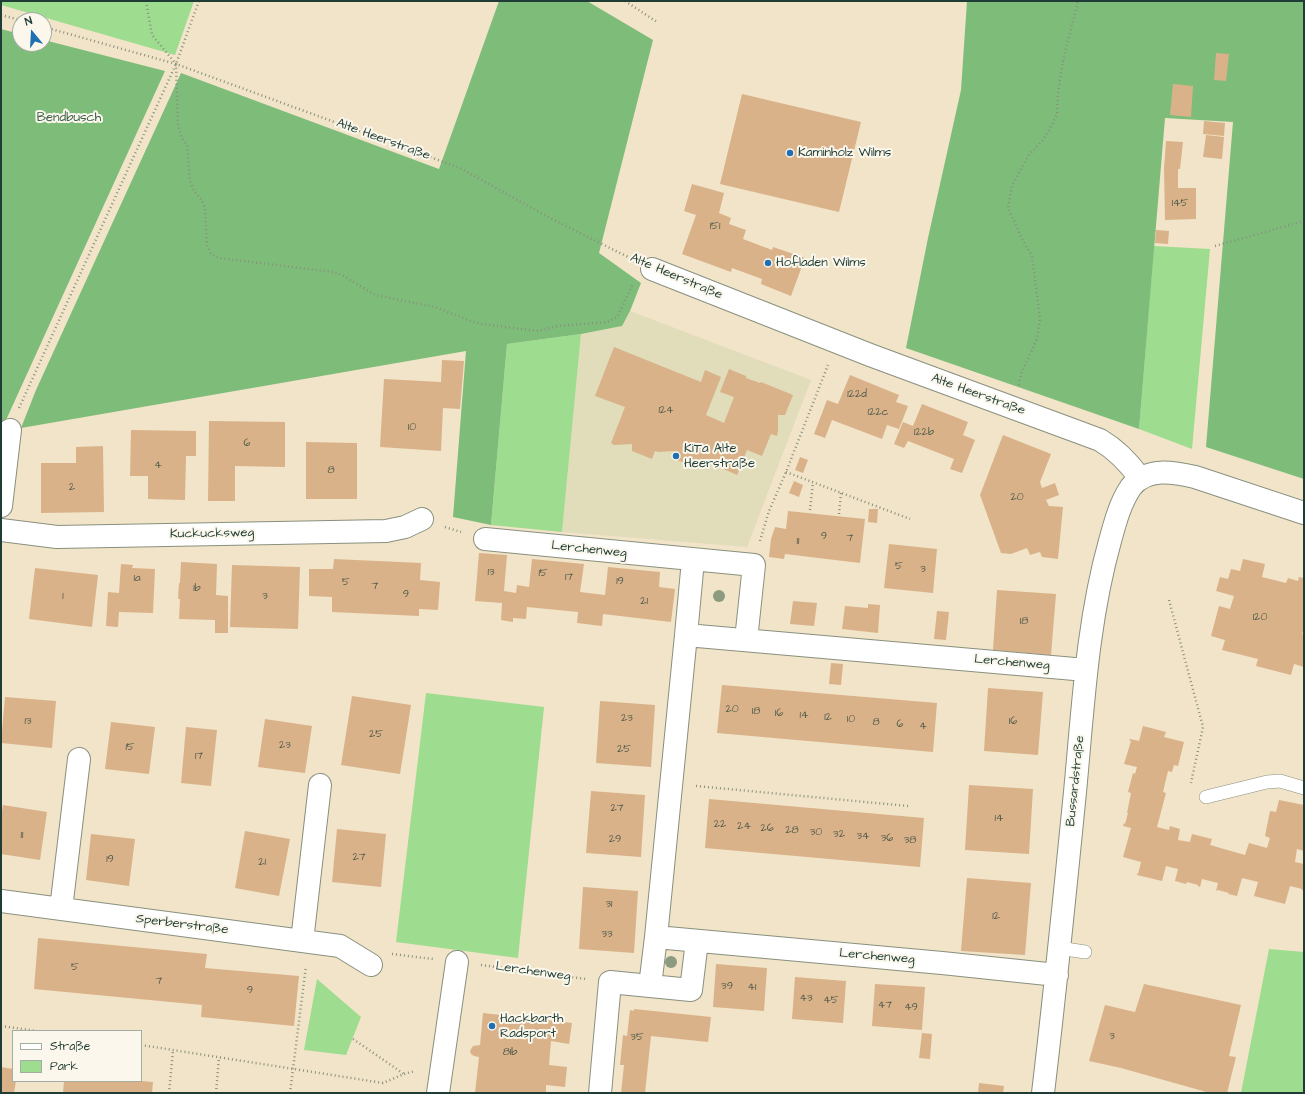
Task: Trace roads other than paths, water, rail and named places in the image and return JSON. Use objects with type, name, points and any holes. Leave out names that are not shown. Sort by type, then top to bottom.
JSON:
[{"type":"street","name":"Alte Heerstraße","points":[[652,269],[837,342],[1100,440],[1122,456],[1140,478]]},
{"type":"street","points":[[1,506],[10,430]]},
{"type":"street","points":[[1140,478],[1163,472],[1179,473],[1304,513]]},
{"type":"street","name":"Bussardstraße","points":[[1043,1093],[1057,975],[1086,670],[1096,600],[1105,559],[1117,516],[1125,497],[1140,478]]},
{"type":"street","name":"Kuckucksweg","points":[[1,530],[57,537],[386,532],[405,527],[422,519]]},
{"type":"street","name":"Lerchenweg","points":[[484,539],[754,565],[746,640]]},
{"type":"street","points":[[650,986],[693,560]]},
{"type":"street","name":"Lerchenweg","points":[[686,635],[1086,670]]},
{"type":"street","points":[[61,909],[79,759]]},
{"type":"street","points":[[306,941],[320,784]]},
{"type":"street","name":"Sperberstraße","points":[[1,901],[340,946],[371,965]]},
{"type":"street","name":"Lerchenweg","points":[[656,937],[1057,975]]},
{"type":"street","points":[[600,1093],[610,982],[691,990],[697,941]]},
{"type":"street","points":[[439,1083],[457,962]]},
{"type":"lane","points":[[1206,797],[1268,782],[1280,781],[1304,788]]},
{"type":"lane","points":[[1059,948],[1085,952]]},
{"type":"place","name":"Kaminholz Wilms","points":[[790,153]]},
{"type":"place","name":"Hofladen Wilms","points":[[768,263]]},
{"type":"place","name":"KiTa Alte Heerstraße","points":[[676,456]]},
{"type":"place","name":"Hackbarth Radsport","points":[[492,1026]]},
{"type":"park label","name":"Bendbusch","points":[[69,118]]}]
